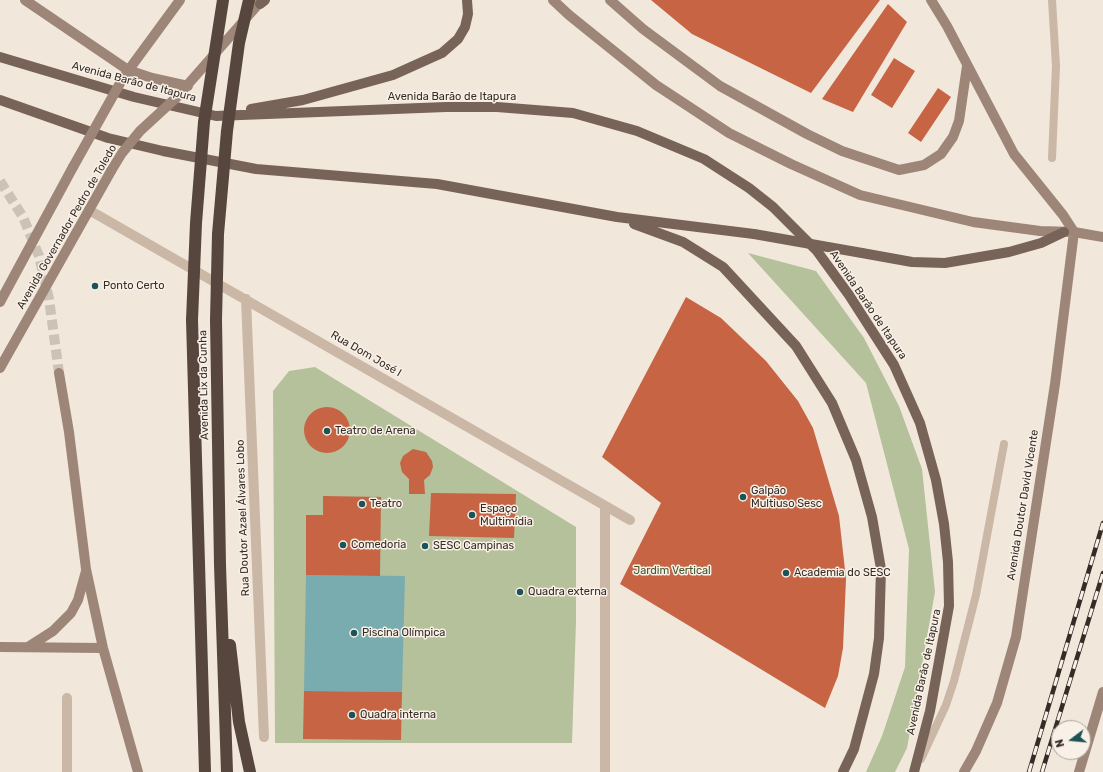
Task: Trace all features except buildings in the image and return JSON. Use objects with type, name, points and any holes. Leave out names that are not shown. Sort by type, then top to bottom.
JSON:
[{"type":"highway","name":"Avenida Lix da Cunha","points":[[205,772],[192,320],[196,223],[204,122],[223,0]]},
{"type":"highway","name":"Avenida Lix da Cunha","points":[[227,772],[220,565],[216,320],[218,234],[227,131],[240,43],[259,1]]},
{"type":"highway","points":[[220,565],[239,722],[250,772]]},
{"type":"main road","points":[[25,0],[126,74],[188,86]]},
{"type":"main road","name":"Avenida Governador Pedro de Toledo","points":[[0,302],[73,167],[126,74],[180,0]]},
{"type":"main road","points":[[216,116],[303,100],[393,75],[415,66],[442,53],[458,40],[465,27],[468,14],[467,0]]},
{"type":"main road","points":[[553,0],[569,15],[656,85],[728,133],[791,164],[860,195],[973,222],[1074,232],[1103,237]]},
{"type":"main road","points":[[610,0],[643,29],[720,86],[807,134],[842,151],[900,170],[924,165],[941,154],[953,136],[959,120],[967,66]]},
{"type":"main road","points":[[931,0],[947,26],[1014,154],[1063,215],[1074,232]]},
{"type":"main road","name":"Avenida Governador Pedro de Toledo","points":[[0,368],[122,152],[140,131],[188,86],[259,1]]},
{"type":"main road","name":"Avenida Barão de Itapura","points":[[0,57],[134,97],[216,116],[453,107],[497,107],[573,113],[637,131],[704,159],[749,188],[773,207],[817,251],[849,295],[894,365],[920,423],[936,480],[947,554],[949,606],[930,711],[914,772]]},
{"type":"main road","points":[[0,102],[12,103],[108,138],[233,165],[256,169],[437,184],[617,217],[754,234],[912,262],[945,263],[1009,252],[1041,243],[1064,232]]},
{"type":"main road","points":[[617,217],[683,242],[723,267],[796,346],[832,403],[856,460],[872,517],[881,569],[879,638],[874,674],[854,749],[843,772]]},
{"type":"main road","name":"Avenida Doutor David Vicente","points":[[964,772],[976,751],[997,703],[1016,637],[1055,384],[1074,232]]},
{"type":"main road","points":[[59,373],[69,432],[86,569],[103,648],[138,772]]},
{"type":"main road","points":[[28,647],[53,631],[71,613],[78,600],[86,569]]},
{"type":"main road","points":[[0,647],[103,648]]},
{"type":"main road","points":[[1079,772],[1103,692]]},
{"type":"street","name":"Rua Dom José I","points":[[89,210],[630,520]]},
{"type":"street","name":"Rua Doutor Azael Álvares Lobo","points":[[246,299],[264,737]]},
{"type":"street","points":[[605,506],[605,772]]},
{"type":"street","points":[[67,698],[67,772]]},
{"type":"lane","points":[[1052,0],[1056,66],[1052,158]]},
{"type":"lane","points":[[914,772],[946,705],[954,681],[976,595],[1004,444]]},
{"type":"green space","points":[[748,253],[816,271],[864,338],[899,406],[922,469],[935,592],[907,748],[895,772],[866,772],[882,736],[905,667],[909,549],[866,383]]},
{"type":"green space","name":"SESC Campinas","points":[[315,367],[576,527],[576,622],[572,743],[275,743],[273,391],[289,371]]},
{"type":"water","name":"Piscina Olímpica","points":[[306,575],[405,576],[402,692],[304,691]]},
{"type":"tunnel","points":[[0,181],[23,217],[39,256],[49,299],[59,373]]},
{"type":"railway","points":[[1029,772],[1103,523]]},
{"type":"railway","points":[[1042,772],[1103,573]]},
{"type":"place","name":"Ponto Certo","points":[[95,286]]},
{"type":"place","name":"Teatro de Arena","points":[[327,431]]},
{"type":"place","name":"Galpão Multiuso Sesc","points":[[743,497]]},
{"type":"place","name":"Teatro","points":[[362,504]]},
{"type":"place","name":"Espaço Multimídia","points":[[472,515]]},
{"type":"place","name":"Comedoria","points":[[343,545]]},
{"type":"place","name":"SESC Campinas","points":[[425,546]]},
{"type":"place","name":"Academia do SESC","points":[[786,573]]},
{"type":"place","name":"Quadra externa","points":[[520,592]]},
{"type":"place","name":"Piscina Olímpica","points":[[354,633]]},
{"type":"place","name":"Quadra interna","points":[[352,715]]},
{"type":"park label","name":"Jardim Vertical","points":[[672,571]]}]
